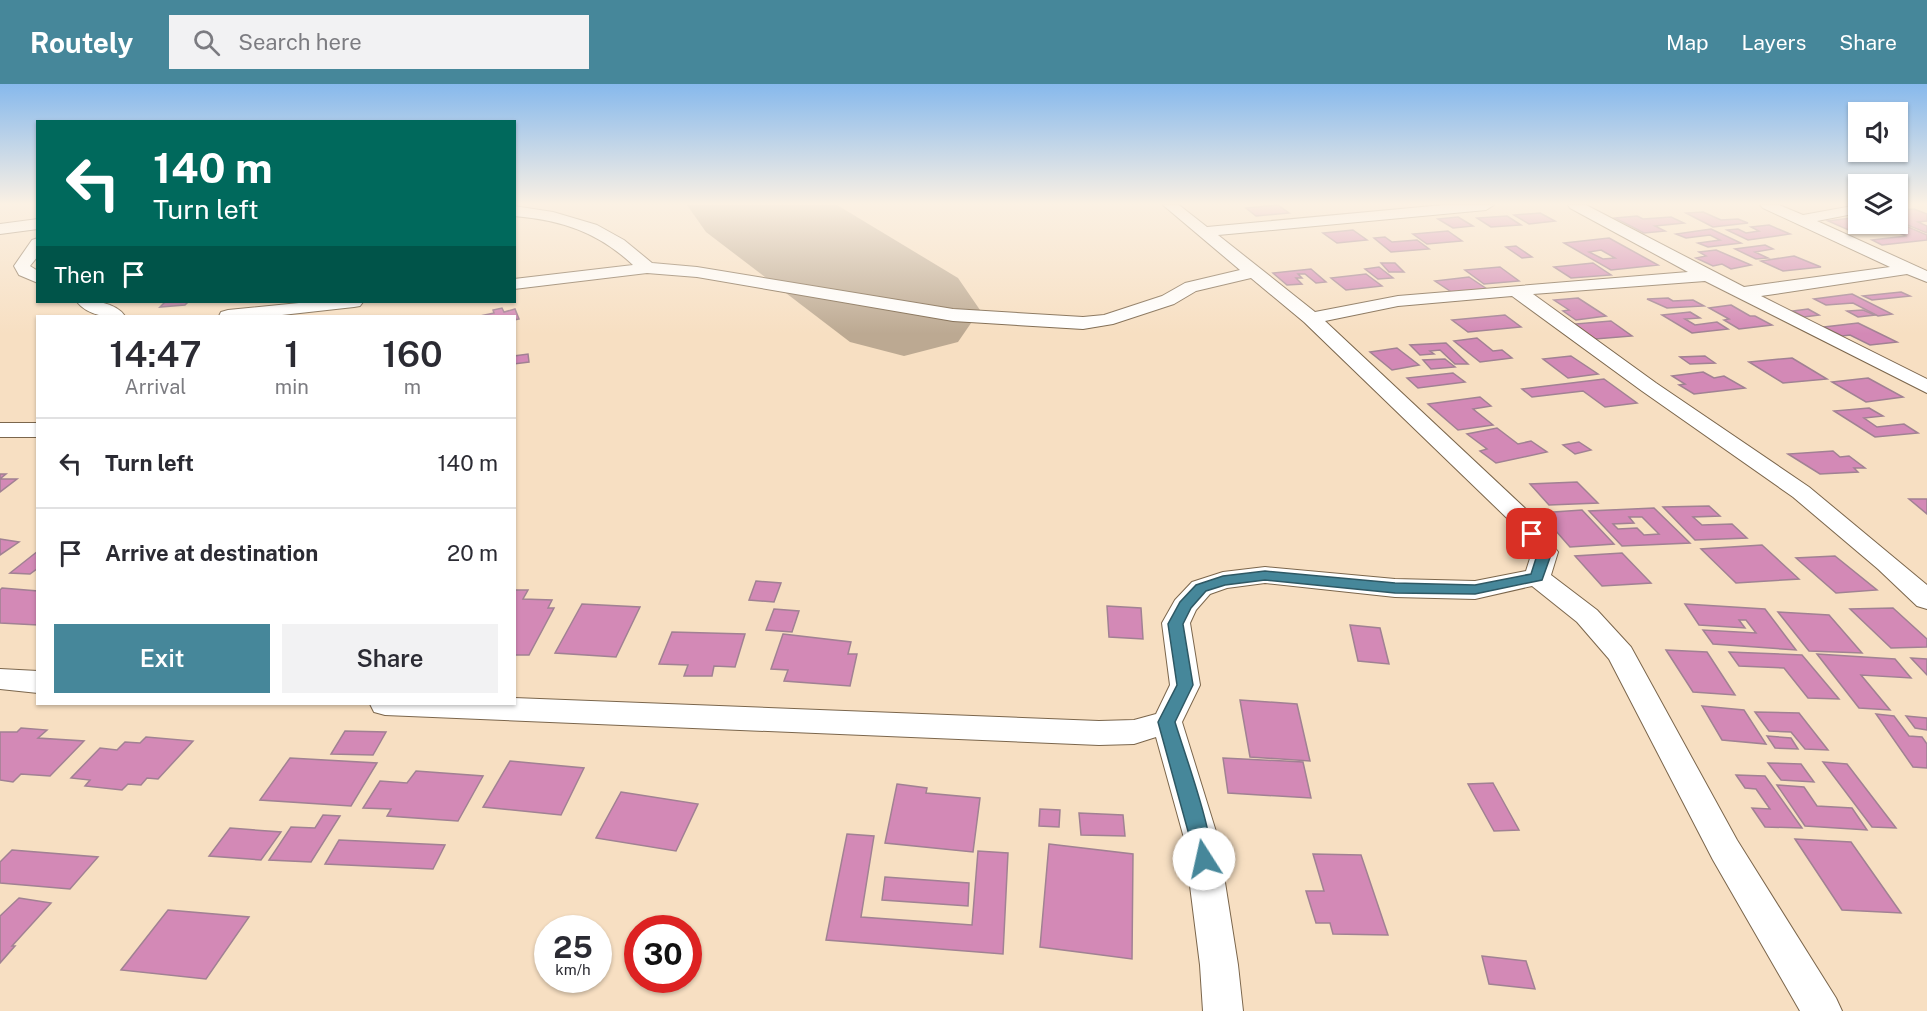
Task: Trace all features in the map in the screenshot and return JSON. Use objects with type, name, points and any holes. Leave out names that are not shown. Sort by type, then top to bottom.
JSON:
[{"type":"street","points":[[34,248],[22,266],[25,271],[36,277]]},
{"type":"street","points":[[624,248],[647,268]]},
{"type":"street","points":[[1223,248],[1311,318],[1519,516],[1545,552],[1537,577]]},
{"type":"street","points":[[1657,248],[1927,387]]},
{"type":"street","points":[[1863,248],[1927,277]]},
{"type":"street","points":[[516,284],[647,268],[697,272],[953,315],[1056,323],[1098,322],[1168,300],[1191,287],[1236,278],[1250,272]]},
{"type":"street","points":[[1743,293],[1909,269]]},
{"type":"street","points":[[1311,318],[1398,301],[1708,276]]},
{"type":"street","points":[[1516,290],[1649,387],[1801,492],[1887,563],[1927,600]]},
{"type":"street","points":[[88,303],[114,315]]},
{"type":"street","points":[[237,315],[345,303]]},
{"type":"street","points":[[0,430],[36,430]]},
{"type":"street","points":[[1223,1011],[1219,965],[1201,838],[1167,722],[1185,685],[1176,624],[1185,606],[1201,588],[1223,580],[1265,575],[1395,588],[1475,590],[1537,577],[1587,616],[1622,654],[1725,850],[1822,1011]]},
{"type":"street","points":[[0,679],[36,682]]},
{"type":"street","points":[[410,705],[1099,733],[1134,732],[1167,722]]},
{"type":"building","points":[[1386,248],[1429,249],[1391,252]]},
{"type":"building","points":[[1508,248],[1519,248],[1532,257],[1522,258]]},
{"type":"building","points":[[1573,248],[1628,248],[1658,265],[1611,270]],"holes":[[[1601,250],[1615,258],[1603,259],[1589,252]]]},
{"type":"building","points":[[1735,249],[1773,249],[1755,252],[1768,258],[1756,259]]},
{"type":"building","points":[[1716,250],[1751,265],[1731,269],[1722,264],[1713,266],[1696,258],[1706,256],[1699,252]]},
{"type":"building","points":[[1794,256],[1821,267],[1783,271],[1761,261]]},
{"type":"building","points":[[1381,263],[1395,263],[1404,272],[1389,272]]},
{"type":"building","points":[[1593,263],[1611,275],[1571,278],[1554,267]]},
{"type":"building","points":[[1379,267],[1393,278],[1378,279],[1365,269]]},
{"type":"building","points":[[1500,267],[1519,281],[1484,284],[1465,270]]},
{"type":"building","points":[[1311,269],[1326,282],[1316,283],[1305,274],[1298,274],[1302,278],[1296,278],[1302,284],[1287,285],[1273,273]]},
{"type":"building","points":[[1366,274],[1382,286],[1346,290],[1331,278]]},
{"type":"building","points":[[1469,277],[1487,289],[1453,293],[1435,281]]},
{"type":"building","points":[[1901,292],[1910,296],[1872,300],[1863,296]]},
{"type":"building","points":[[1852,294],[1892,314],[1878,316],[1853,303],[1826,305],[1814,299]]},
{"type":"building","points":[[1578,298],[1606,316],[1576,320],[1563,311],[1569,310],[1554,300]]},
{"type":"building","points":[[1668,298],[1673,301],[1693,300],[1704,306],[1667,308],[1647,299]]},
{"type":"building","points":[[164,303],[187,303],[185,305],[160,307]]},
{"type":"building","points":[[1731,305],[1772,325],[1739,329],[1724,320],[1729,319],[1709,308]]},
{"type":"building","points":[[502,308],[504,312],[515,309],[519,319],[516,320],[516,315],[485,315],[494,313],[493,310]]},
{"type":"building","points":[[1808,309],[1819,315],[1804,317],[1793,311]]},
{"type":"building","points":[[1863,310],[1875,315],[1858,317],[1847,311]]},
{"type":"building","points":[[1690,312],[1700,318],[1685,319],[1695,325],[1717,322],[1728,329],[1692,333],[1662,315]]},
{"type":"building","points":[[1505,315],[1521,327],[1468,332],[1452,320]]},
{"type":"building","points":[[1611,321],[1632,336],[1595,339],[1575,324]]},
{"type":"building","points":[[1858,323],[1897,342],[1870,345],[1850,335],[1842,336],[1824,327]]},
{"type":"building","points":[[1477,338],[1493,351],[1502,350],[1512,358],[1480,362],[1454,341]]},
{"type":"building","points":[[1446,343],[1468,364],[1455,364],[1440,350],[1430,351],[1434,354],[1420,355],[1410,345]]},
{"type":"building","points":[[1397,348],[1419,365],[1392,370],[1370,352]]},
{"type":"building","points":[[528,354],[529,362],[516,364],[516,356]]},
{"type":"building","points":[[1571,356],[1598,374],[1568,378],[1543,359]]},
{"type":"building","points":[[1705,356],[1715,363],[1690,364],[1680,357]]},
{"type":"building","points":[[1792,358],[1827,379],[1783,383],[1749,362]]},
{"type":"building","points":[[1445,359],[1455,367],[1431,369],[1423,360]]},
{"type":"building","points":[[1703,372],[1714,378],[1724,376],[1745,388],[1694,394],[1679,385],[1685,384],[1672,376]]},
{"type":"building","points":[[1453,373],[1465,382],[1418,388],[1407,378]]},
{"type":"building","points":[[1868,378],[1903,397],[1866,402],[1832,382]]},
{"type":"building","points":[[1604,379],[1637,403],[1605,407],[1583,391],[1532,397],[1522,389]]},
{"type":"building","points":[[1480,397],[1491,406],[1473,409],[1493,425],[1458,430],[1428,404]]},
{"type":"building","points":[[1869,408],[1883,416],[1864,418],[1877,427],[1904,424],[1918,433],[1875,437],[1834,411]]},
{"type":"building","points":[[1497,428],[1518,444],[1531,441],[1547,452],[1496,463],[1480,451],[1487,449],[1467,434]]},
{"type":"building","points":[[1579,442],[1591,450],[1575,454],[1563,445]]},
{"type":"building","points":[[1833,451],[1840,457],[1849,456],[1865,468],[1854,468],[1858,472],[1820,474],[1788,454]]},
{"type":"building","points":[[0,479],[17,479],[0,492]]},
{"type":"building","points":[[1577,482],[1598,503],[1549,505],[1530,484]]},
{"type":"building","points":[[1909,499],[1927,499],[1927,514]]},
{"type":"building","points":[[1709,506],[1720,516],[1693,517],[1702,525],[1732,524],[1747,538],[1695,540],[1663,507]]},
{"type":"building","points":[[1654,508],[1690,543],[1622,546],[1589,511]],"holes":[[[1629,517],[1642,517],[1659,534],[1644,535],[1637,528],[1618,529],[1613,524],[1634,523]]]},
{"type":"building","points":[[1582,510],[1614,544],[1570,547],[1540,513]]},
{"type":"building","points":[[0,539],[19,542],[0,555]]},
{"type":"building","points":[[1762,545],[1799,579],[1736,583],[1701,549]]},
{"type":"building","points":[[36,553],[36,570],[30,574],[10,573]]},
{"type":"building","points":[[1622,553],[1651,583],[1602,586],[1575,556]]},
{"type":"building","points":[[1835,556],[1877,590],[1836,593],[1796,558]]},
{"type":"building","points":[[756,581],[781,583],[774,602],[749,600]]},
{"type":"building","points":[[2,588],[36,591],[36,625],[0,623],[0,590]]},
{"type":"building","points":[[516,590],[528,590],[523,599],[552,600],[548,608],[554,608],[529,655],[516,655]]},
{"type":"building","points":[[582,604],[640,607],[616,657],[555,653]]},
{"type":"building","points":[[1685,604],[1765,609],[1796,650],[1713,644],[1703,630],[1756,633],[1746,620],[1739,620],[1745,628],[1699,625]]},
{"type":"building","points":[[1107,606],[1141,608],[1143,639],[1109,637]]},
{"type":"building","points":[[1893,608],[1927,639],[1927,647],[1891,648],[1850,609]]},
{"type":"building","points":[[774,609],[799,611],[792,632],[766,630]]},
{"type":"building","points":[[1778,612],[1829,615],[1862,653],[1809,651]]},
{"type":"building","points":[[1350,625],[1380,628],[1389,664],[1358,661]]},
{"type":"building","points":[[672,632],[745,634],[735,667],[714,666],[712,676],[684,676],[688,665],[659,664]]},
{"type":"building","points":[[783,634],[851,642],[848,654],[857,654],[850,686],[784,681],[788,670],[771,669]]},
{"type":"building","points":[[1666,650],[1707,652],[1735,695],[1693,692]]},
{"type":"building","points":[[1729,652],[1802,655],[1839,699],[1808,698],[1784,668],[1739,666]]},
{"type":"building","points":[[1817,654],[1895,659],[1911,678],[1861,675],[1890,710],[1859,708]]},
{"type":"building","points":[[1911,658],[1927,659],[1927,675]]},
{"type":"building","points":[[1240,700],[1297,704],[1310,761],[1250,757]]},
{"type":"building","points":[[1702,706],[1744,710],[1766,744],[1722,740]]},
{"type":"building","points":[[1755,712],[1799,713],[1828,750],[1805,749],[1791,732],[1769,731]]},
{"type":"building","points":[[1876,714],[1894,716],[1909,736],[1922,737],[1927,744],[1927,768],[1913,767]]},
{"type":"building","points":[[1906,716],[1927,718],[1927,730],[1915,728]]},
{"type":"building","points":[[21,728],[47,730],[38,738],[84,741],[50,776],[21,774],[13,782],[0,780],[0,732],[17,732]]},
{"type":"building","points":[[345,731],[386,732],[373,755],[331,754]]},
{"type":"building","points":[[1767,736],[1791,738],[1798,749],[1775,748]]},
{"type":"building","points":[[146,737],[193,741],[158,779],[147,778],[141,785],[128,784],[122,790],[85,786],[90,780],[71,778],[100,748],[117,750],[125,742],[140,743]]},
{"type":"building","points":[[290,758],[377,763],[351,806],[260,800]]},
{"type":"building","points":[[1223,758],[1303,762],[1311,798],[1228,793]]},
{"type":"building","points":[[510,761],[584,768],[561,815],[483,807]]},
{"type":"building","points":[[1823,762],[1847,764],[1896,828],[1872,827]]},
{"type":"building","points":[[1768,763],[1801,764],[1814,782],[1781,780]]},
{"type":"building","points":[[416,771],[483,776],[458,821],[387,816],[391,809],[363,808],[380,781],[407,783]]},
{"type":"building","points":[[1736,775],[1765,776],[1802,828],[1765,827],[1752,808],[1770,809],[1756,789],[1745,788]]},
{"type":"building","points":[[1493,783],[1519,830],[1494,831],[1468,784]]},
{"type":"building","points":[[897,784],[927,788],[926,793],[980,798],[973,852],[885,843]]},
{"type":"building","points":[[1777,785],[1804,787],[1817,806],[1852,808],[1867,830],[1805,826]]},
{"type":"building","points":[[621,792],[698,804],[676,851],[596,838]]},
{"type":"building","points":[[1040,809],[1060,810],[1059,827],[1039,826]]},
{"type":"building","points":[[1079,813],[1123,815],[1125,836],[1081,835]]},
{"type":"building","points":[[323,815],[340,816],[311,862],[269,860],[291,827],[315,828]]},
{"type":"building","points":[[230,828],[281,832],[261,860],[209,856]]},
{"type":"building","points":[[847,834],[874,836],[861,917],[972,925],[978,851],[1008,853],[1003,954],[826,940]]},
{"type":"building","points":[[1795,839],[1851,842],[1901,913],[1842,910]]},
{"type":"building","points":[[339,840],[445,845],[433,869],[325,864]]},
{"type":"building","points":[[1049,844],[1133,854],[1132,959],[1040,947]]},
{"type":"building","points":[[12,850],[98,857],[70,889],[0,883],[0,862]]},
{"type":"building","points":[[1313,854],[1361,855],[1388,935],[1333,934],[1330,923],[1316,923],[1306,891],[1324,891]]},
{"type":"building","points":[[885,877],[969,883],[968,906],[882,900]]},
{"type":"building","points":[[19,898],[51,903],[12,946],[15,946],[0,963],[0,916]]},
{"type":"building","points":[[168,910],[249,917],[206,979],[121,970]]},
{"type":"building","points":[[1482,956],[1526,961],[1535,989],[1489,984]]},
{"type":"runway","points":[[813,248],[904,310]]},
{"type":"route","points":[[1204,859],[1201,838],[1167,722],[1185,685],[1176,624],[1185,606],[1201,588],[1223,580],[1265,575],[1395,588],[1475,590],[1537,577],[1545,552],[1532,534]]}]
